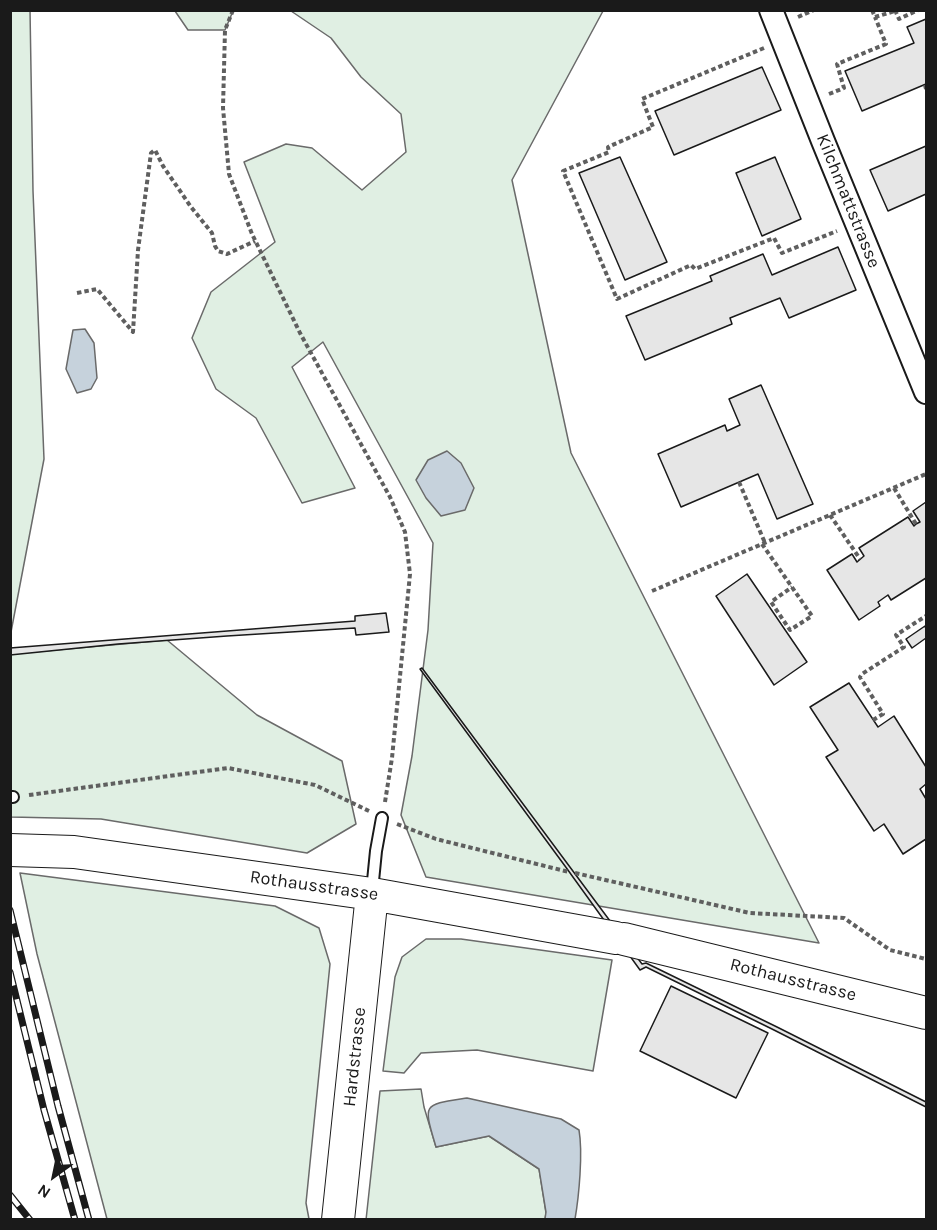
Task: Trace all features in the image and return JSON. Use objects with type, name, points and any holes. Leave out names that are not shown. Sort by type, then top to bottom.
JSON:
[{"type":"street","name":"Kilchmattstrasse","points":[[771,10],[927,392]]},
{"type":"street","name":"Rothausstrasse","points":[[10,850],[74,852],[372,894],[620,939],[927,1013]]},
{"type":"street","name":"Hardstrasse","points":[[338,1220],[372,894]]},
{"type":"lane","points":[[372,894],[382,818]]},
{"type":"path","points":[[233,10],[225,30],[223,108],[230,174],[255,241],[300,333],[390,497],[405,532],[410,574],[392,758],[382,818]]},
{"type":"path","points":[[808,102],[843,88],[837,64],[886,44],[872,10]]},
{"type":"path","points":[[875,17],[895,11],[899,19],[918,10]]},
{"type":"path","points":[[783,40],[642,99],[653,127],[608,147],[609,152],[563,171],[617,299],[691,265],[695,269],[774,238],[782,253],[857,223]]},
{"type":"path","points":[[77,293],[97,289],[133,332],[138,250],[151,153],[155,150],[185,199],[212,233],[214,246],[218,251],[227,254],[255,241]]},
{"type":"path","points":[[652,591],[927,474]]},
{"type":"path","points":[[739,482],[764,544],[812,616],[790,630],[771,602],[792,587]]},
{"type":"path","points":[[894,488],[916,524]]},
{"type":"path","points":[[830,515],[860,559]]},
{"type":"path","points":[[873,720],[883,714],[860,677],[904,647],[896,635],[927,616]]},
{"type":"path","points":[[12,797],[228,768],[315,785],[382,818],[436,840],[569,872]]},
{"type":"path","points":[[575,873],[750,913],[844,918],[890,950],[927,959]]},
{"type":"green space","points":[[30,10],[33,191],[44,459],[11,632],[10,11]]},
{"type":"green space","points":[[175,11],[233,11],[225,30],[188,30]]},
{"type":"green space","points":[[291,11],[603,11],[512,180],[571,453],[819,943],[426,877],[401,815],[412,756],[428,630],[433,543],[323,342],[292,367],[355,488],[302,503],[256,418],[216,389],[192,338],[211,292],[275,242],[244,162],[286,144],[312,148],[362,190],[406,152],[401,114],[361,77],[331,38]]},
{"type":"green space","points":[[167,640],[257,715],[342,761],[356,824],[307,853],[101,819],[11,817],[11,654]]},
{"type":"green space","points":[[20,873],[275,906],[319,928],[330,964],[306,1203],[309,1219],[107,1219],[37,954]]},
{"type":"green space","points":[[426,939],[461,939],[612,960],[593,1071],[477,1050],[421,1053],[404,1073],[383,1071],[395,977],[402,957]]},
{"type":"green space","points":[[421,1089],[436,1147],[489,1136],[539,1169],[545,1219],[366,1220],[380,1091]]},
{"type":"shaded area","points":[[85,329],[94,343],[97,378],[91,389],[77,393],[66,369],[73,330]]},
{"type":"shaded area","points":[[447,451],[461,463],[474,488],[465,510],[441,516],[426,498],[416,480],[428,460]]},
{"type":"shaded area","points":[[467,1098],[561,1119],[579,1130],[580,1175],[575,1219],[545,1219],[546,1212],[539,1169],[489,1136],[436,1147],[429,1122],[430,1109],[441,1102]]},
{"type":"building","points":[[926,19],[926,84],[862,111],[845,71],[914,43],[907,27]]},
{"type":"building","points":[[762,67],[781,110],[674,155],[655,111]]},
{"type":"building","points":[[926,146],[926,194],[888,211],[870,170]]},
{"type":"building","points":[[620,157],[667,262],[625,280],[579,173]]},
{"type":"building","points":[[775,157],[801,219],[762,236],[736,173]]},
{"type":"building","points":[[838,247],[856,290],[789,318],[780,298],[730,318],[732,324],[645,360],[626,316],[712,281],[710,276],[763,254],[772,275]]},
{"type":"building","points":[[761,385],[813,504],[777,519],[758,474],[681,507],[658,454],[725,425],[727,431],[740,425],[729,399]]},
{"type":"building","points":[[926,502],[926,578],[891,600],[888,595],[878,602],[880,606],[859,620],[827,570],[852,554],[857,562],[864,556],[859,548],[908,517],[914,526],[920,522],[913,511]]},
{"type":"building","points":[[747,574],[807,662],[774,685],[716,596]]},
{"type":"building","points":[[386,613],[389,632],[356,635],[355,628],[118,644],[10,655],[10,648],[355,621],[355,616]]},
{"type":"building","points":[[925,626],[926,638],[912,648],[906,639]]},
{"type":"building","points":[[422,668],[642,964],[646,963],[926,1102],[926,1107],[646,967],[640,970],[420,669]]},
{"type":"building","points":[[849,683],[878,727],[894,716],[926,767],[926,784],[920,789],[926,799],[926,839],[903,854],[884,824],[874,831],[826,757],[838,750],[810,707]]},
{"type":"building","points":[[671,986],[768,1033],[736,1098],[640,1051]]},
{"type":"railway","points":[[10,910],[58,1106],[89,1220]]},
{"type":"railway","points":[[10,972],[44,1110],[75,1220]]},
{"type":"railway","points":[[10,1195],[30,1220]]}]
